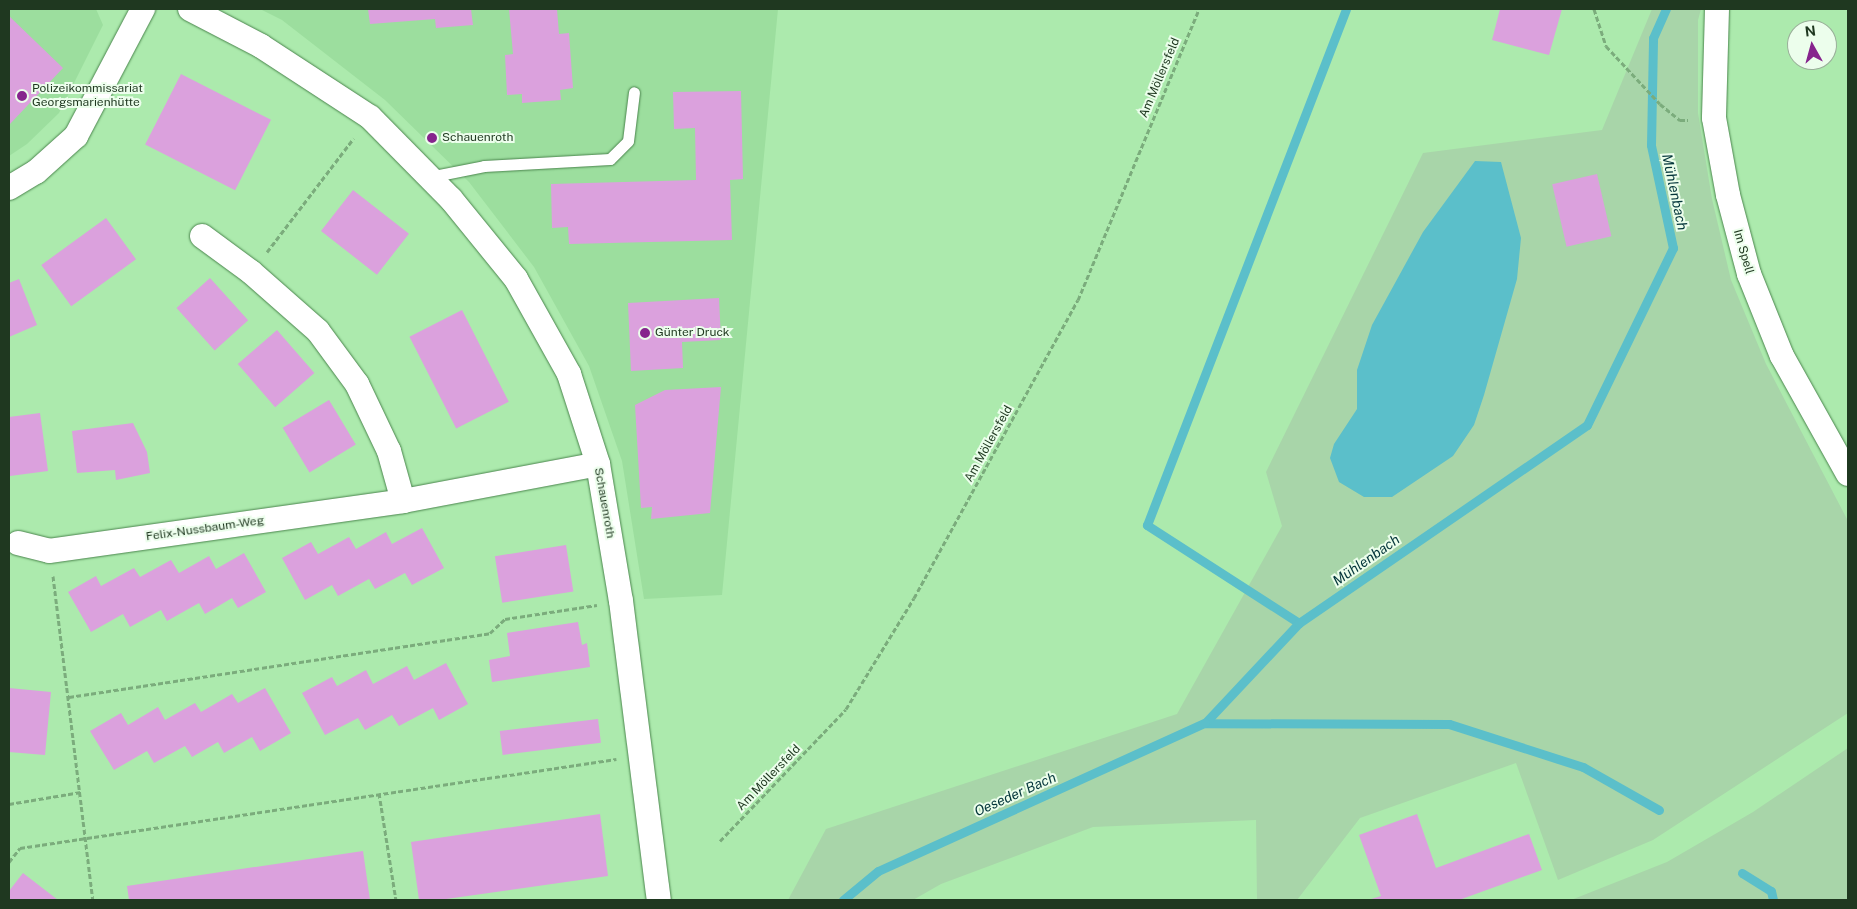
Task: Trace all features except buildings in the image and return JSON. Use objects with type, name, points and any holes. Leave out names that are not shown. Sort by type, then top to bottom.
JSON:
[{"type":"street","points":[[9,188],[36,172],[76,136],[143,9]]},
{"type":"street","name":"Schauenroth","points":[[190,9],[261,46],[370,117],[429,177],[516,279],[569,374],[598,464],[621,601],[658,900]]},
{"type":"street","name":"Im Spell","points":[[1717,9],[1714,118],[1728,195],[1749,274],[1782,356],[1848,474]]},
{"type":"street","points":[[202,236],[252,272],[318,331],[357,384],[389,451],[403,500]]},
{"type":"street","name":"Felix-Nussbaum-Weg","points":[[13,545],[49,551],[403,500],[598,464]]},
{"type":"lane","points":[[429,177],[484,166],[610,159],[628,142],[634,92]]},
{"type":"path","name":"Am Möllersfeld","points":[[720,841],[846,709],[914,598],[1078,300],[1199,9]]},
{"type":"path","points":[[1594,9],[1606,46],[1660,104]]},
{"type":"path","points":[[252,272],[370,117]]},
{"type":"path","points":[[49,551],[81,792],[93,900]]},
{"type":"path","points":[[69,697],[490,633],[505,619],[621,601]]},
{"type":"path","points":[[9,862],[20,848],[639,755]]},
{"type":"path","points":[[9,804],[81,792]]},
{"type":"path","points":[[379,793],[396,900]]},
{"type":"shaded area","points":[[9,9],[96,9],[103,25],[59,113],[27,144],[9,156]]},
{"type":"shaded area","points":[[260,9],[778,9],[722,595],[644,599],[622,461],[589,366],[534,267],[469,182],[385,100],[282,20]]},
{"type":"shaded area","points":[[1652,9],[1701,9],[1698,20],[1698,113],[1712,199],[1731,280],[1766,364],[1848,521],[1848,713],[1653,840],[1558,880],[1516,763],[1360,818],[1297,900],[1257,900],[1256,820],[1093,827],[941,884],[913,900],[788,900],[826,829],[1177,714],[1282,526],[1266,472],[1423,153],[1602,130]]},
{"type":"shaded area","points":[[1848,748],[1848,900],[1571,900],[1667,862],[1753,812]]},
{"type":"water","points":[[1475,161],[1501,162],[1521,238],[1517,279],[1484,395],[1474,425],[1453,456],[1392,497],[1364,497],[1339,482],[1330,458],[1334,444],[1357,409],[1357,370],[1372,325],[1423,232]]},
{"type":"waterway","points":[[1299,623],[1147,525],[1346,9]]},
{"type":"waterway","name":"Mühlenbach","points":[[1659,810],[1583,767],[1449,724],[1205,723],[1299,623],[1587,425],[1673,248],[1651,145],[1653,38],[1666,9]]},
{"type":"waterway","name":"Oeseder Bach","points":[[843,900],[878,871],[1205,723]]},
{"type":"waterway","points":[[1742,873],[1771,891],[1773,900]]},
{"type":"place","name":"Polizeikommissariat Georgsmarienhütte","points":[[22,96]]},
{"type":"place","name":"Schauenroth","points":[[432,138]]},
{"type":"place","name":"Günter Druck","points":[[645,333]]}]
